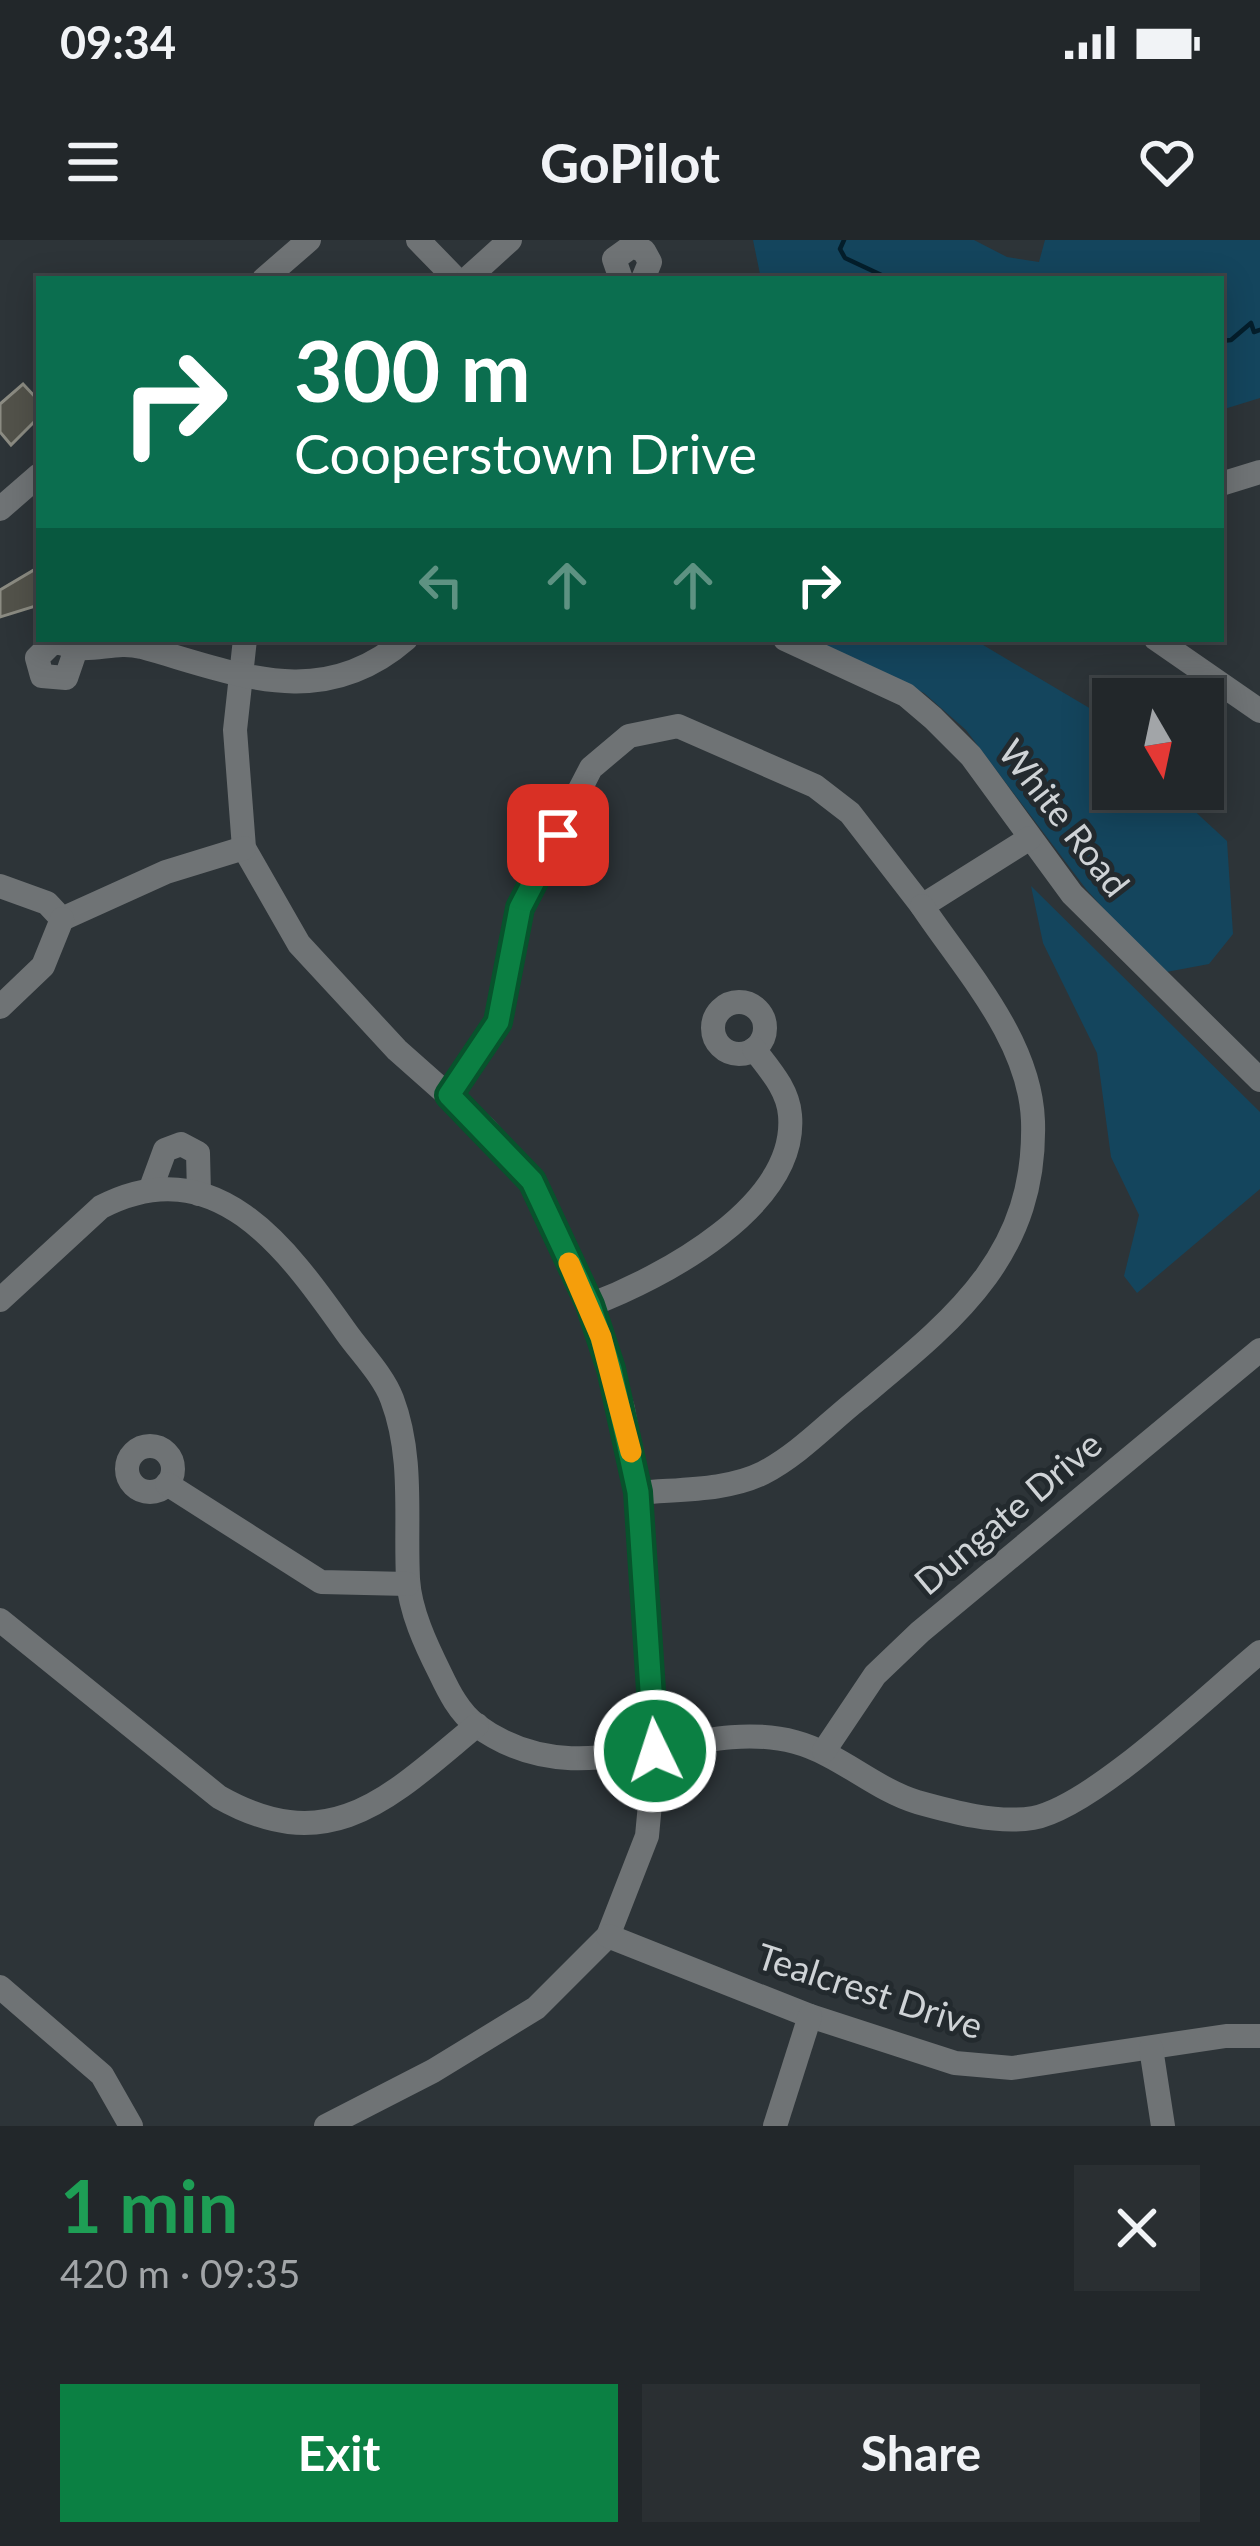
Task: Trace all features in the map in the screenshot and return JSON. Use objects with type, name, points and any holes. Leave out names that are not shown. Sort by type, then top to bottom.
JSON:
[{"type":"street","points":[[267,276],[309,240]]},
{"type":"street","points":[[418,240],[453,276]]},
{"type":"street","points":[[470,276],[510,240]]},
{"type":"street","points":[[592,240],[619,267],[632,246],[644,250],[650,268],[645,276]]},
{"type":"street","points":[[1224,483],[1260,472]]},
{"type":"street","points":[[0,509],[36,478]]},
{"type":"street","points":[[244,642],[244,678],[235,730],[244,848],[299,944],[397,1050],[449,1095],[532,1181],[590,1305],[623,1409],[638,1492],[655,1751],[647,1836],[608,1936],[536,2008],[326,2126]]},
{"type":"street","points":[[76,649],[128,645],[244,678],[340,678],[366,669],[402,642]]},
{"type":"street","name":"White Road","points":[[791,642],[906,695],[971,756],[1030,838],[1114,939],[1260,1080]]},
{"type":"street","points":[[1160,642],[1260,711]]},
{"type":"street","points":[[449,1095],[498,1022],[520,908],[591,768],[629,736],[653,728],[690,729],[815,786],[850,813],[922,906],[1017,1050],[1033,1120],[1027,1200],[1011,1241],[964,1306],[784,1460],[742,1481],[638,1492]]},
{"type":"street","points":[[922,906],[1030,838]]},
{"type":"street","points":[[0,1007],[43,966],[62,919],[166,872],[244,848]]},
{"type":"street","points":[[0,886],[47,903],[62,919]]},
{"type":"street","points":[[590,1305],[655,1280],[693,1254],[758,1197],[777,1173],[790,1115],[782,1086],[754,1049]]},
{"type":"street","points":[[160,1187],[165,1150],[181,1144],[198,1153],[199,1194]]},
{"type":"street","points":[[0,1300],[101,1207],[160,1187],[199,1194],[254,1219],[316,1289],[391,1395],[409,1485],[408,1584],[454,1701],[477,1725],[548,1754],[598,1761],[761,1738],[824,1751],[911,1800],[997,1819],[1036,1817],[1092,1789],[1260,1652]]},
{"type":"street","name":"Dungate Drive","points":[[824,1751],[875,1676],[920,1633],[1260,1350]]},
{"type":"street","points":[[167,1484],[321,1582],[408,1584]]},
{"type":"street","points":[[0,1620],[219,1797],[249,1814],[279,1822],[312,1826],[364,1812],[477,1725]]},
{"type":"street","name":"Tealcrest Drive","points":[[608,1936],[810,2016],[926,2055],[985,2067],[1260,2036]]},
{"type":"street","points":[[0,1987],[75,2046],[102,2074],[130,2126]]},
{"type":"street","points":[[775,2126],[810,2016]]},
{"type":"street","points":[[1151,2048],[1163,2126]]},
{"type":"shaded area","points":[[753,240],[974,240],[1007,257],[1039,262],[1045,240],[1260,240],[1260,398],[1224,409],[1224,276],[760,276]]},
{"type":"shaded area","points":[[816,642],[978,642],[1092,710],[1092,810],[1193,810],[1227,841],[1233,934],[1209,964],[1161,973],[1086,889],[966,730],[924,693]]},
{"type":"shaded area","points":[[1031,886],[1260,1112],[1260,1189],[1137,1293],[1124,1276],[1139,1215],[1111,1157],[1097,1053],[1043,943]]},
{"type":"building","points":[[23,384],[36,398],[36,420],[11,445],[0,432],[0,404]]},
{"type":"building","points":[[36,569],[36,606],[0,617],[0,590]]},
{"type":"waterway","points":[[844,240],[840,249],[845,258],[884,276]]},
{"type":"waterway","points":[[1224,341],[1251,323],[1254,332],[1260,330]]},
{"type":"slow traffic","points":[[569,1263],[601,1337],[631,1452]]},
{"type":"route","points":[[558,835],[520,908],[498,1022],[449,1095],[532,1181],[590,1305],[611,1369],[638,1492],[655,1751]]}]
